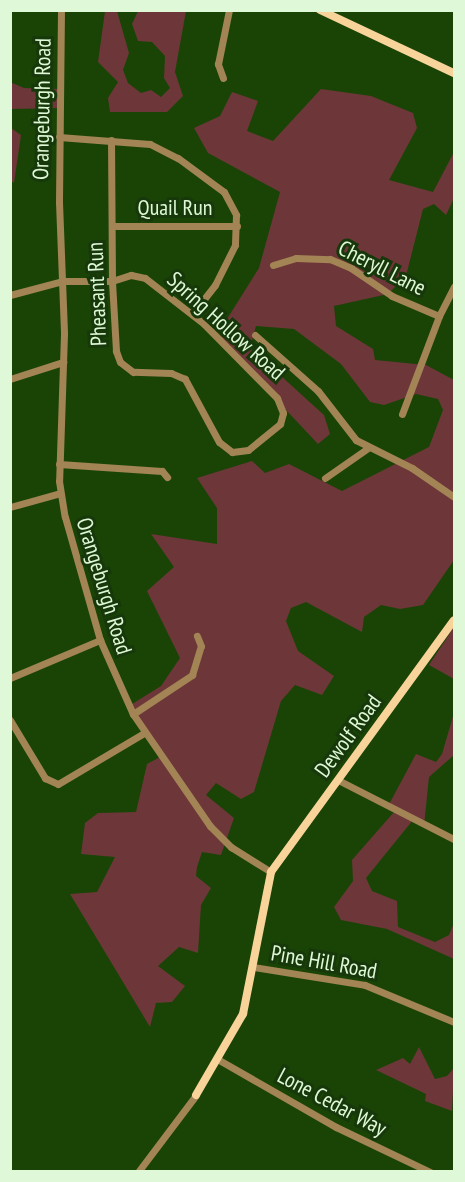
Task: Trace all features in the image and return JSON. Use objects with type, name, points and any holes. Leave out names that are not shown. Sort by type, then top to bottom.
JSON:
[{"type":"main road","points":[[320,10],[341,15],[454,73]]},
{"type":"main road","name":"Dewolf Road","points":[[271,872],[454,620]]},
{"type":"main road","points":[[196,1095],[219,1060],[243,1014],[271,872]]},
{"type":"street","name":"Orangeburgh Road","points":[[61,10],[59,137],[63,362],[60,493],[99,640],[133,714],[210,826],[231,847],[271,872]]},
{"type":"street","points":[[223,78],[218,64],[229,10]]},
{"type":"street","points":[[59,137],[150,144],[178,158],[224,192],[233,206],[237,226],[234,245],[221,275],[192,314]]},
{"type":"street","name":"Pheasant Run","points":[[111,140],[112,280],[116,351],[124,366],[138,374],[171,373],[185,379],[219,442],[227,449],[244,452],[262,440]]},
{"type":"street","name":"Quail Run","points":[[113,226],[237,226]]},
{"type":"street","name":"Cheryll Lane","points":[[273,265],[296,258],[330,259],[351,268],[392,296],[439,316]]},
{"type":"street","name":"Spring Hollow Road","points":[[10,295],[63,281],[112,280],[131,275],[144,278],[192,314],[280,402],[280,424],[262,440]]},
{"type":"street","points":[[402,414],[439,316],[454,288]]},
{"type":"street","points":[[255,335],[318,391],[356,440],[412,468],[454,497]]},
{"type":"street","points":[[10,379],[63,362]]},
{"type":"street","points":[[325,478],[368,448]]},
{"type":"street","points":[[60,464],[162,471],[167,477]]},
{"type":"street","points":[[10,507],[60,493]]},
{"type":"street","points":[[133,714],[192,675],[201,646],[197,636]]},
{"type":"street","points":[[10,678],[99,640]]},
{"type":"street","points":[[10,720],[45,778],[58,784],[144,733]]},
{"type":"street","points":[[338,780],[454,838]]},
{"type":"street","name":"Pine Hill Road","points":[[252,967],[365,985],[454,1022]]},
{"type":"street","name":"Lone Cedar Way","points":[[219,1060],[331,1124],[430,1172]]},
{"type":"street","points":[[138,1172],[196,1095]]},
{"type":"shaded area","points":[[105,11],[117,11],[129,53],[123,70],[128,83],[141,93],[151,90],[161,97],[170,88],[164,78],[165,56],[152,42],[138,41],[132,24],[138,11],[186,11],[175,72],[183,96],[167,112],[110,112],[108,98],[118,82],[98,62]]},
{"type":"shaded area","points":[[10,82],[24,88],[60,89],[60,108],[11,109]]},
{"type":"shaded area","points":[[321,89],[371,96],[413,113],[417,128],[389,180],[433,192],[454,152],[454,198],[446,215],[434,204],[423,209],[406,276],[388,294],[334,306],[336,326],[373,349],[375,360],[426,365],[454,380],[454,560],[423,605],[400,609],[381,605],[364,617],[362,632],[306,602],[291,608],[286,621],[298,651],[334,676],[322,695],[295,685],[281,701],[254,792],[241,799],[216,783],[206,795],[234,818],[221,855],[202,852],[197,867],[196,876],[211,888],[201,905],[198,953],[179,947],[158,966],[185,986],[172,1002],[156,1003],[150,1027],[70,894],[97,892],[115,857],[81,854],[85,823],[98,813],[136,812],[147,764],[160,757],[129,706],[161,686],[180,658],[147,591],[174,567],[151,534],[217,544],[217,508],[197,478],[252,461],[265,473],[289,464],[342,491],[429,447],[443,410],[438,399],[416,394],[384,405],[370,402],[341,364],[294,329],[256,326],[250,348],[324,415],[330,434],[318,444],[220,340],[222,327],[259,268],[280,192],[208,153],[194,128],[220,116],[232,92],[258,101],[247,131],[273,141]]},
{"type":"shaded area","points":[[11,128],[21,135],[14,183],[11,181]]},
{"type":"shaded area","points":[[454,627],[454,679],[429,665]]},
{"type":"shaded area","points":[[454,713],[454,755],[429,777],[424,826],[413,820],[366,878],[372,891],[397,901],[398,927],[435,942],[449,935],[454,923],[454,959],[387,929],[341,920],[334,907],[353,881],[352,860],[394,812],[387,808],[416,754],[436,762],[442,754]]},
{"type":"shaded area","points":[[419,1047],[435,1079],[447,1076],[454,1068],[452,1111],[425,1101],[426,1094],[376,1070],[403,1058],[410,1064]]}]
